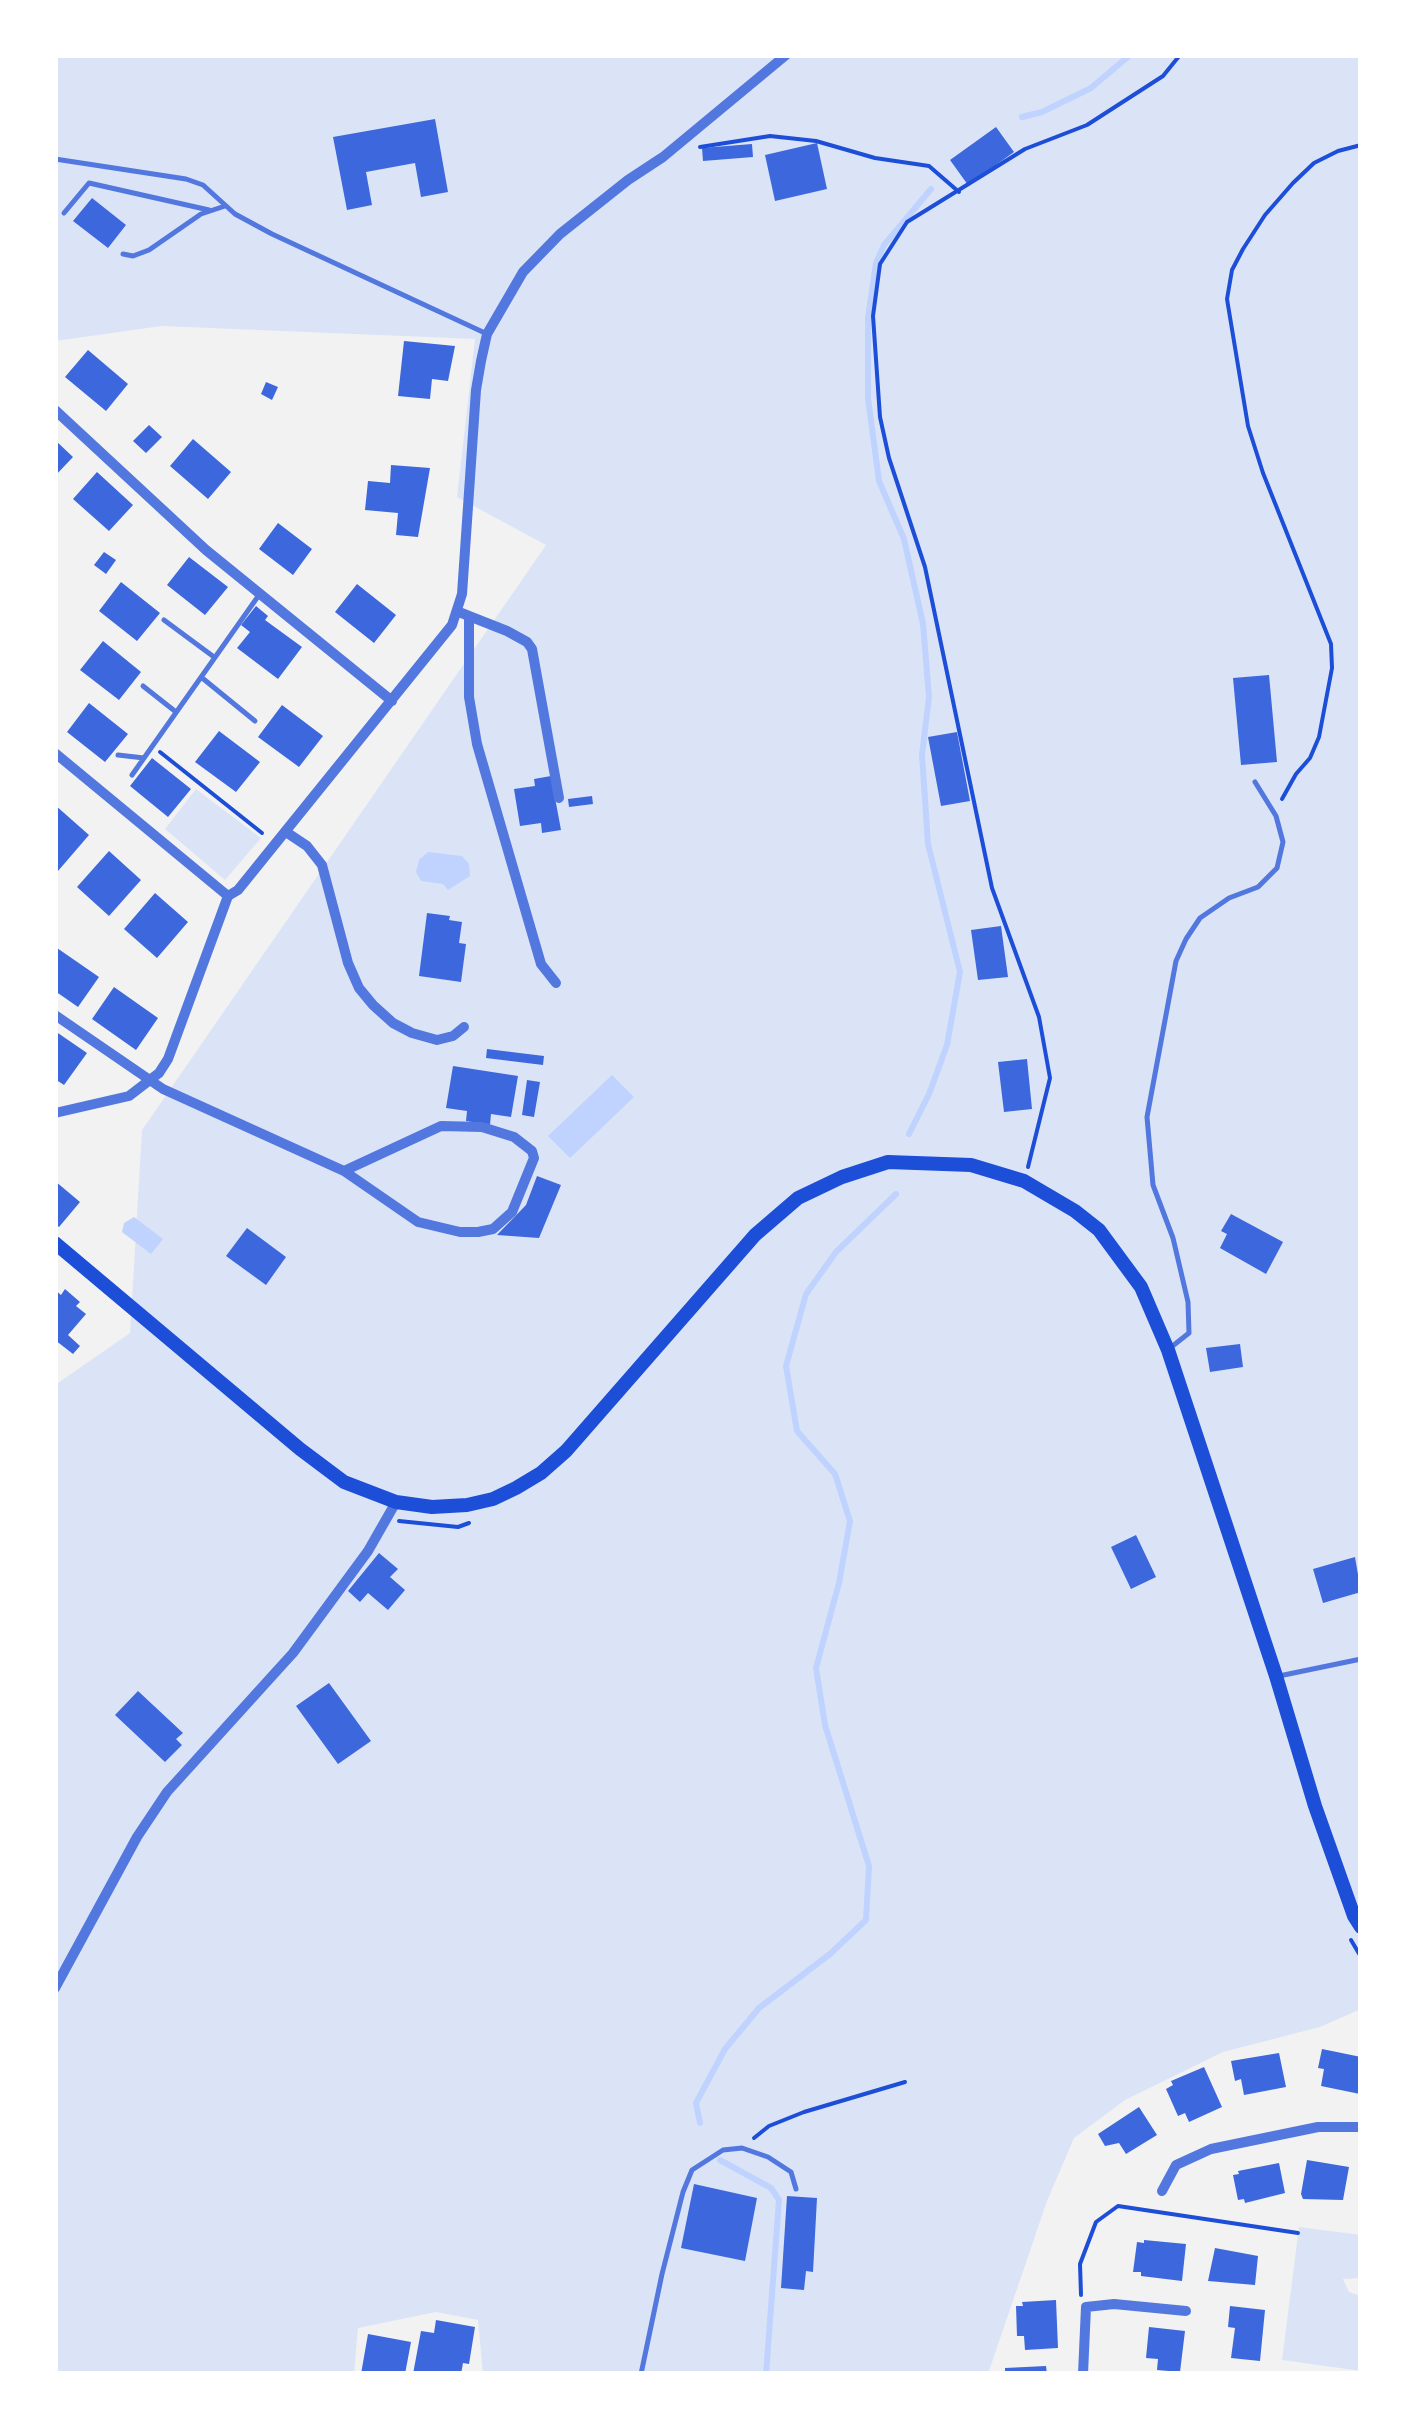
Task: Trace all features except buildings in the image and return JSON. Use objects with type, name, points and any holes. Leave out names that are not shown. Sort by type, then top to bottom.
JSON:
[{"type":"main road","points":[[55,1243],[300,1450],[344,1482],[396,1502],[432,1506],[480,1502],[542,1473],[566,1451],[756,1235],[798,1198],[842,1176],[888,1162],[971,1165],[1024,1181],[1099,1230],[1140,1287],[1168,1350],[1315,1806],[1361,1927]]},
{"type":"street","points":[[556,983],[541,964],[477,744],[469,697],[464,614],[476,390],[487,334],[522,272],[542,251],[786,55]]},
{"type":"street","points":[[55,410],[206,550],[392,702]]},
{"type":"street","points":[[58,1108],[128,1096],[150,1081],[168,1059],[228,896],[238,890],[464,614]]},
{"type":"street","points":[[464,614],[507,631],[532,649],[560,798]]},
{"type":"street","points":[[55,753],[228,896]]},
{"type":"street","points":[[286,832],[308,846],[322,865],[348,962],[359,988],[373,1006],[412,1033],[437,1040],[453,1036],[464,1027]]},
{"type":"street","points":[[55,1015],[163,1090],[344,1171],[418,1222],[478,1232],[493,1229],[512,1212],[534,1158],[532,1151],[514,1137],[482,1128],[441,1126],[344,1171]]},
{"type":"street","points":[[55,1988],[137,1837],[167,1792],[293,1652],[368,1550],[396,1502]]},
{"type":"street","points":[[1162,2191],[1176,2166],[1210,2148],[1318,2127],[1361,2127]]},
{"type":"street","points":[[1083,2374],[1086,2307],[1114,2304],[1186,2311]]},
{"type":"lane","points":[[55,159],[203,185],[225,206],[272,234],[487,334]]},
{"type":"lane","points":[[64,212],[88,183],[209,210]]},
{"type":"lane","points":[[123,254],[133,256],[149,250],[209,210],[225,206]]},
{"type":"lane","points":[[132,775],[260,593]]},
{"type":"lane","points":[[164,620],[214,658]]},
{"type":"lane","points":[[202,677],[254,721]]},
{"type":"lane","points":[[143,686],[176,712]]},
{"type":"lane","points":[[118,755],[144,758]]},
{"type":"lane","points":[[1168,1350],[1189,1333],[1188,1302],[1173,1238],[1153,1185],[1147,1117],[1176,961],[1200,918],[1229,898],[1258,886],[1277,868],[1283,842],[1276,816],[1256,782]]},
{"type":"lane","points":[[1276,1676],[1361,1659]]},
{"type":"lane","points":[[640,2374],[662,2274],[692,2170],[723,2150],[742,2148],[791,2172],[796,2190]]},
{"type":"path","points":[[1024,1181],[1050,1078],[1039,1017],[992,888],[926,568],[880,417],[873,316],[880,264],[907,222],[1024,149],[1087,124],[1163,76],[1180,55]]},
{"type":"path","points":[[696,148],[770,136],[816,142],[875,158],[929,166],[959,192]]},
{"type":"path","points":[[1276,816],[1285,790],[1310,758],[1319,736],[1332,668],[1331,644],[1248,426],[1227,299],[1232,270],[1242,250],[1292,183],[1314,164],[1338,151],[1361,145]]},
{"type":"path","points":[[152,746],[276,844]]},
{"type":"path","points":[[387,1517],[426,1525],[458,1526],[477,1521]]},
{"type":"path","points":[[1351,1941],[1361,1957]]},
{"type":"path","points":[[742,2148],[769,2126],[905,2082]]},
{"type":"path","points":[[1086,2307],[1078,2288],[1080,2264],[1096,2222],[1118,2206],[1298,2233]]},
{"type":"shaded area","points":[[55,55],[1361,55],[1361,2009],[1320,2027],[1223,2052],[1125,2100],[1074,2138],[1047,2201],[988,2374],[483,2374],[478,2320],[436,2312],[358,2328],[354,2374],[55,2374],[55,1385],[130,1333],[142,1130],[546,545],[457,497],[475,339],[162,326],[55,341]]},
{"type":"shaded area","points":[[196,789],[261,838],[225,880],[165,829]]},
{"type":"shaded area","points":[[1299,2227],[1361,2235],[1361,2278],[1343,2279],[1349,2292],[1361,2296],[1361,2371],[1282,2360]]},
{"type":"water","points":[[428,852],[462,856],[469,864],[470,876],[448,890],[443,884],[421,881],[416,872],[419,860]]},
{"type":"water","points":[[612,1075],[634,1097],[570,1158],[548,1136]]},
{"type":"water","points":[[134,1217],[163,1239],[151,1254],[122,1232],[124,1223]]},
{"type":"waterway","points":[[1022,117],[1042,112],[1091,88],[1130,55]]},
{"type":"waterway","points":[[909,1134],[947,1045],[960,972],[928,844],[922,755],[929,697],[923,624],[904,539],[879,481],[868,398],[868,318],[876,263],[884,245],[931,189]]},
{"type":"waterway","points":[[700,2123],[696,2103],[725,2049],[759,2008],[830,1954],[866,1920],[869,1866],[825,1725],[816,1668],[839,1583],[850,1521],[835,1474],[797,1431],[786,1366],[806,1294],[836,1252],[896,1194]]},
{"type":"waterway","points":[[720,2160],[771,2188],[779,2200],[766,2374]]}]
